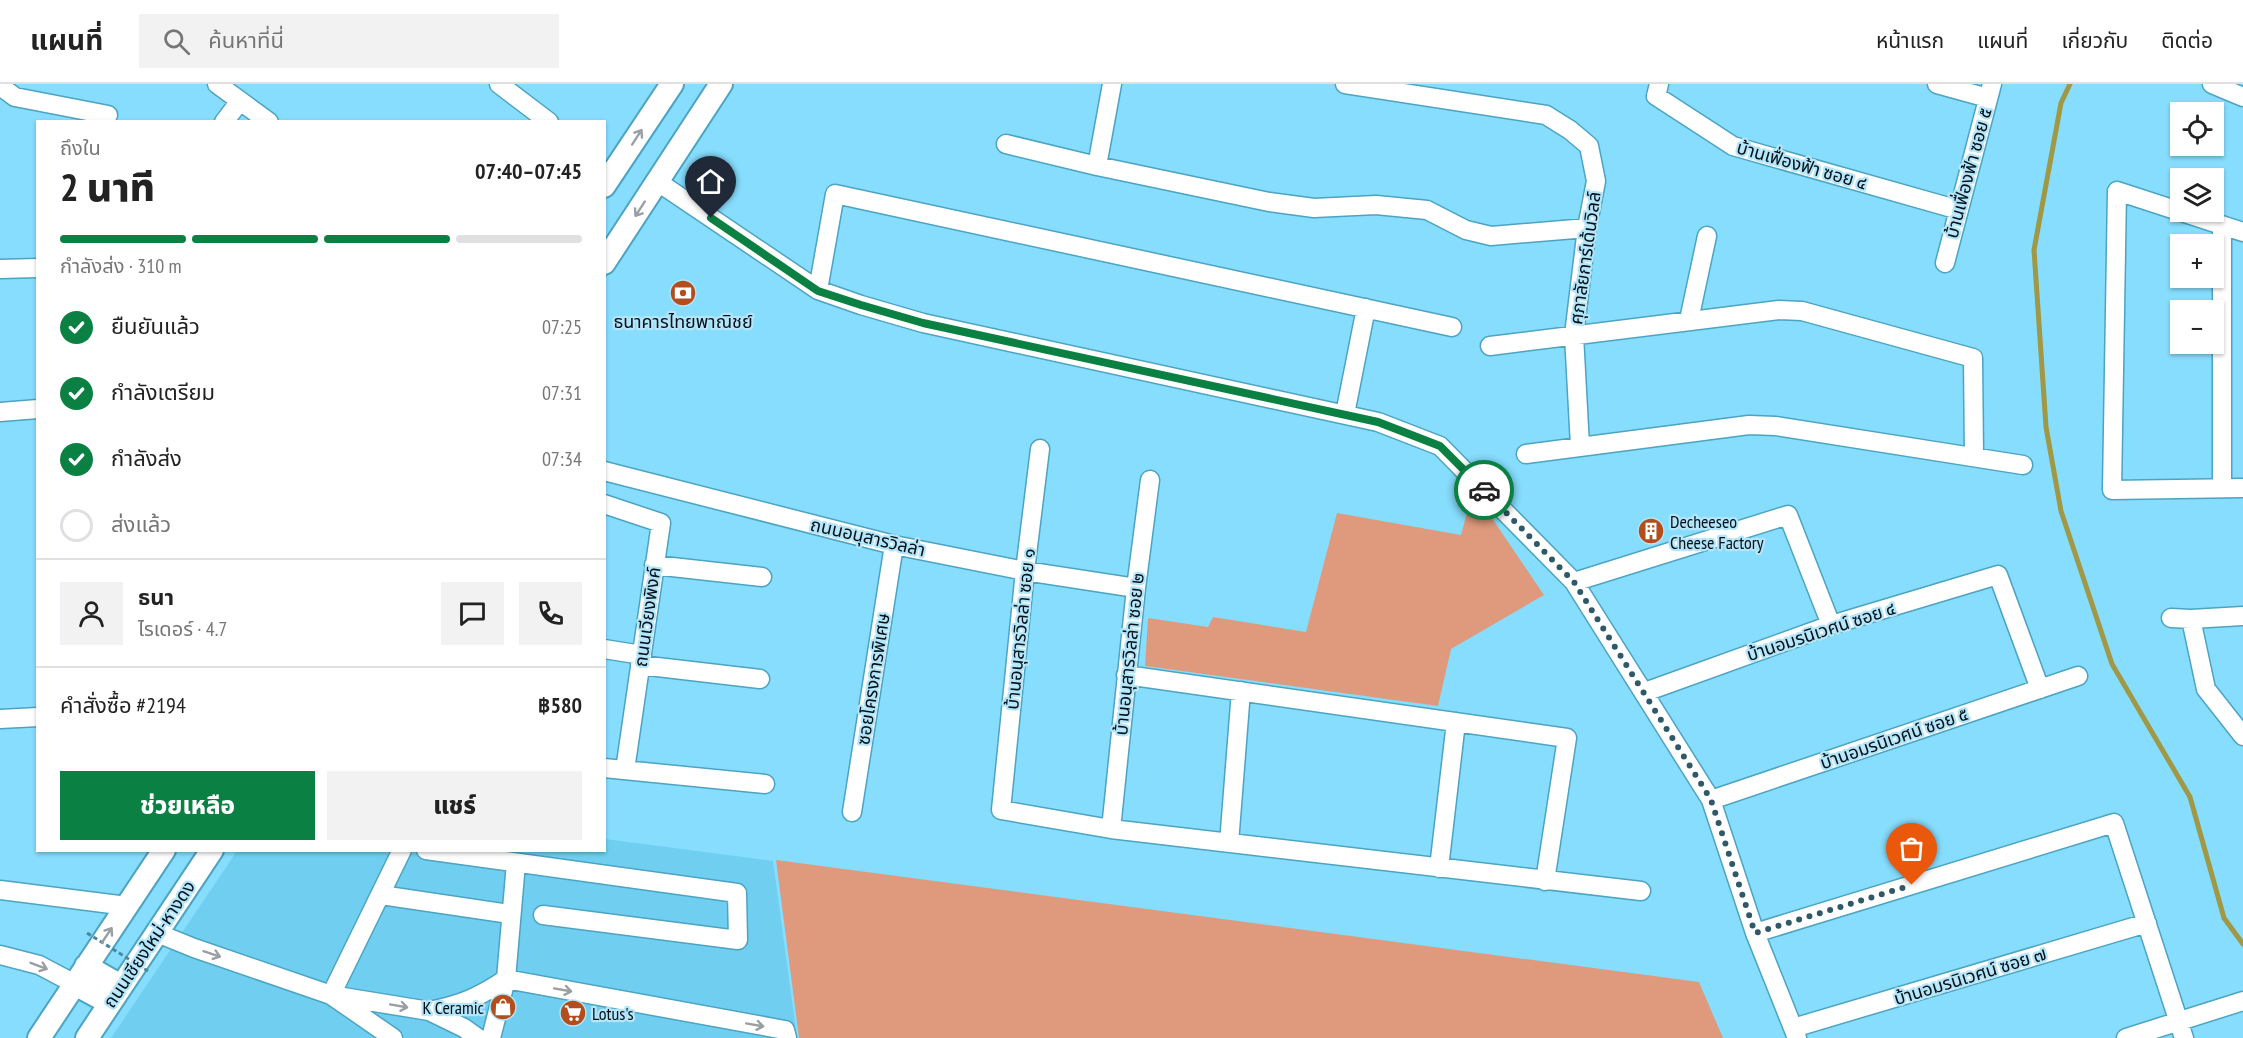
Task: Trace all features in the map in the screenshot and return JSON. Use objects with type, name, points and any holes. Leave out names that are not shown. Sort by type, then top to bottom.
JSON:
[{"type":"main road","points":[[608,173],[672,84]]},
{"type":"main road","points":[[606,260],[722,84]]},
{"type":"main road","points":[[39,1038],[163,852]]},
{"type":"main road","name":"ถนนเชียงใหม่-หางดง","points":[[87,1038],[211,852]]},
{"type":"main road","points":[[80,975],[116,994]]},
{"type":"street","points":[[218,84],[266,120]]},
{"type":"street","points":[[499,84],[546,120]]},
{"type":"street","points":[[1097,166],[1112,84]]},
{"type":"street","name":"ศุภาลัยการ์เด้นวิลล์","points":[[1345,84],[1546,115],[1570,130],[1589,146],[1596,181],[1587,228],[1574,335],[1580,446]]},
{"type":"street","points":[[1937,84],[1990,91]]},
{"type":"street","points":[[2212,84],[2243,97]]},
{"type":"street","points":[[0,86],[15,97],[108,115]]},
{"type":"street","name":"บ้านเฟื่องฟ้า ซอย ๔","points":[[1658,90],[1733,146],[1959,210]]},
{"type":"street","name":"บ้านเฟื่องฟ้า ซอย ๕","points":[[1945,263],[1990,91]]},
{"type":"street","points":[[226,120],[240,101]]},
{"type":"street","points":[[1006,144],[1097,166],[1269,202],[1314,208],[1376,205],[1427,210],[1466,230],[1491,236],[1587,228]]},
{"type":"street","points":[[658,182],[818,291],[923,323],[1378,422],[1440,446],[1574,582],[1711,800],[1755,933],[1795,1033]]},
{"type":"street","points":[[2243,232],[2117,191],[2112,490],[2243,488]]},
{"type":"street","points":[[818,291],[835,194],[1452,327]]},
{"type":"street","points":[[2222,225],[2222,488]]},
{"type":"street","points":[[1689,320],[1707,236]]},
{"type":"street","points":[[0,269],[36,268]]},
{"type":"street","points":[[1345,414],[1366,308]]},
{"type":"street","points":[[1490,346],[1689,320],[1779,310],[1802,311],[1972,358],[1974,457]]},
{"type":"street","points":[[0,412],[36,409]]},
{"type":"street","points":[[1526,454],[1749,425],[1776,426],[2023,465]]},
{"type":"street","name":"บ้านอนุสารวิลล่า ซอย ๑","points":[[1040,449],[1025,571],[1001,810],[1111,829]]},
{"type":"street","name":"ถนนอนุสารวิลล่า","points":[[606,472],[894,545],[1025,571],[1136,588]]},
{"type":"street","name":"บ้านอนุสารวิลล่า ซอย ๒","points":[[1111,829],[1126,675],[1150,480]]},
{"type":"street","name":"ถนนเวียงพิงค์","points":[[606,505],[661,523],[626,770]]},
{"type":"street","points":[[1574,582],[1788,515],[1831,626]]},
{"type":"street","name":"ซอยโครงการพิเศษ","points":[[852,812],[894,545]]},
{"type":"street","points":[[654,565],[762,577]]},
{"type":"street","name":"บ้านอมรนิเวศน์ ซอย ๔","points":[[1645,692],[1831,626],[1998,575],[2040,689]]},
{"type":"street","points":[[2170,618],[2243,616]]},
{"type":"street","points":[[2191,619],[2206,689],[2243,736]]},
{"type":"street","points":[[606,650],[641,660],[760,680]]},
{"type":"street","points":[[1126,675],[1568,738],[1545,881]]},
{"type":"street","name":"บ้านอมรนิเวศน์ ซอย ๕","points":[[1711,800],[2078,676]]},
{"type":"street","points":[[1229,843],[1240,692]]},
{"type":"street","points":[[0,719],[36,717]]},
{"type":"street","points":[[1439,868],[1456,722]]},
{"type":"street","points":[[606,768],[765,784]]},
{"type":"street","points":[[1755,933],[2114,823],[2181,1029]]},
{"type":"street","points":[[1111,829],[1641,891]]},
{"type":"street","points":[[332,994],[401,852]]},
{"type":"street","points":[[440,852],[737,893],[738,940],[543,915]]},
{"type":"street","points":[[491,1038],[506,979],[516,863]]},
{"type":"street","points":[[0,890],[126,906]]},
{"type":"street","points":[[381,896],[510,914]]},
{"type":"street","name":"บ้านอมรนิเวศน์ ซอย ๗","points":[[1795,1033],[2147,923]]},
{"type":"street","points":[[157,933],[194,948],[332,994],[429,1011],[478,1038]]},
{"type":"street","points":[[0,955],[80,975]]},
{"type":"street","points":[[429,1011],[473,999],[506,979],[785,1030],[787,1038]]},
{"type":"street","points":[[332,994],[393,1038]]},
{"type":"street","points":[[2126,1038],[2181,1029],[2243,1001]]},
{"type":"path","points":[[87,933],[148,971]]},
{"type":"shaded area","points":[[1473,490],[1544,595],[1451,649],[1438,706],[1145,666],[1148,618],[1208,627],[1213,617],[1306,632],[1337,513],[1461,535]]},
{"type":"shaded area","points":[[606,839],[773,861],[797,1038],[111,1038],[236,852],[606,852]]},
{"type":"shaded area","points":[[776,860],[1699,982],[1723,1038],[799,1038]]},
{"type":"waterway","points":[[2070,84],[2061,103],[2034,250],[2046,427],[2061,511],[2112,664],[2190,797],[2224,918],[2243,944]]},
{"type":"way so far","points":[[1484,490],[1574,582],[1645,692],[1711,800],[1755,933],[1912,885]]},
{"type":"place","name":"ธนาคารไทยพาณิชย์","points":[[683,293]]},
{"type":"place","name":"Decheeseo Cheese Factory","points":[[1651,531]]},
{"type":"place","name":"K Ceramic","points":[[503,1007]]},
{"type":"place","name":"Lotus's","points":[[573,1013]]},
{"type":"route","points":[[711,218],[818,291],[923,323],[1378,422],[1440,446],[1484,490]]}]
